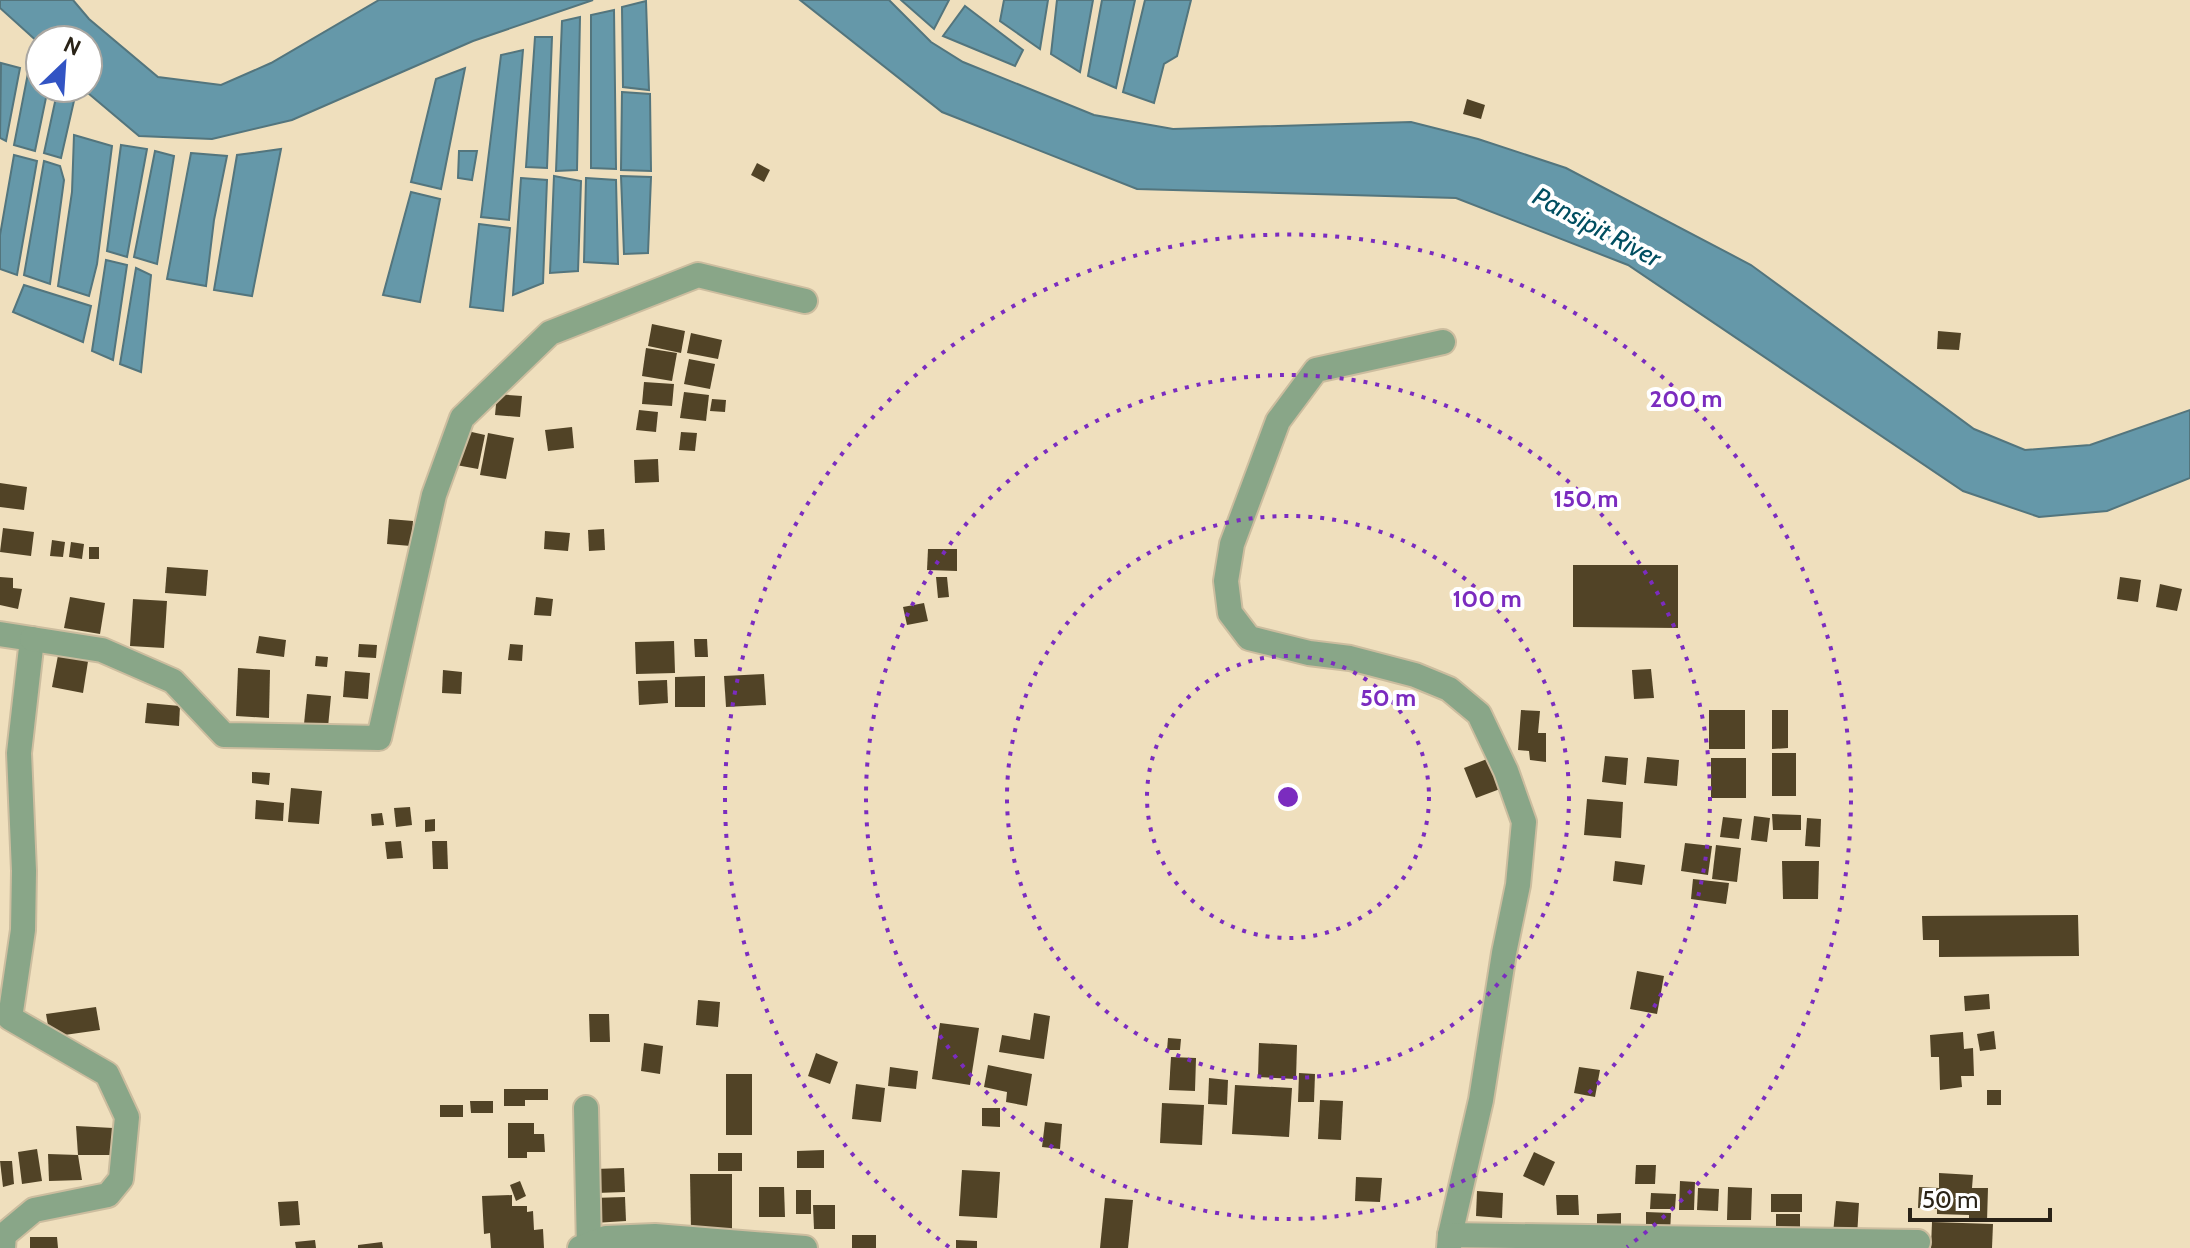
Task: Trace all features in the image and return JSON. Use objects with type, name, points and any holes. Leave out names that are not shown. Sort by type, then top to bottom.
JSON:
[{"type":"street","points":[[0,634],[102,650],[173,681],[224,735],[379,738],[434,495],[462,418],[550,333],[698,275],[805,301]]},
{"type":"street","points":[[1443,342],[1316,370],[1278,421],[1232,544],[1226,581],[1230,613],[1249,638],[1309,653],[1350,658],[1415,675],[1449,689],[1479,714],[1506,771],[1524,822],[1518,885],[1481,1100],[1450,1242],[1918,1242]]},
{"type":"street","points":[[3,1248],[4,1235],[34,1210],[108,1195],[121,1179],[127,1117],[107,1074],[10,1018],[23,930],[19,753],[32,639]]},
{"type":"street","points":[[586,1108],[586,1247],[606,1238],[655,1236],[805,1248]]},
{"type":"water","points":[[0,0],[73,0],[95,24],[24,24],[24,30],[0,8]]},
{"type":"water","points":[[379,0],[593,0],[473,41],[292,120],[212,139],[139,136],[101,104],[104,104],[104,32],[158,77],[221,85],[271,63]]},
{"type":"water","name":"Pansipit River","points":[[800,0],[889,0],[931,42],[963,62],[1094,115],[1173,129],[1411,122],[1478,139],[1566,168],[1751,265],[1974,429],[2025,450],[2090,445],[2190,410],[2190,478],[2107,511],[2039,517],[1963,491],[1628,265],[1456,198],[1137,189],[942,112]]},
{"type":"water","points":[[901,0],[949,0],[934,29]]},
{"type":"water","points":[[1004,0],[1048,0],[1040,49],[1000,21]]},
{"type":"water","points":[[1057,0],[1093,0],[1080,72],[1051,54]]},
{"type":"water","points":[[1102,0],[1135,0],[1116,88],[1088,76]]},
{"type":"water","points":[[1145,0],[1191,0],[1177,56],[1164,64],[1154,103],[1123,92]]},
{"type":"water","points":[[646,1],[649,90],[623,87],[622,7]]},
{"type":"water","points":[[965,6],[1023,50],[1015,66],[943,36]]},
{"type":"water","points":[[614,10],[616,169],[591,168],[591,15]]},
{"type":"water","points":[[580,17],[577,170],[556,171],[562,21]]},
{"type":"water","points":[[535,37],[552,37],[547,168],[526,167]]},
{"type":"water","points":[[523,50],[509,220],[481,217],[501,55]]},
{"type":"water","points":[[1,63],[20,68],[6,141],[0,138]]},
{"type":"water","points":[[465,68],[441,189],[411,182],[436,79]]},
{"type":"water","points":[[622,92],[650,94],[651,171],[621,170]]},
{"type":"water","points":[[24,94],[24,104],[45,104],[35,151],[14,145]]},
{"type":"water","points":[[55,104],[73,104],[61,158],[44,153]]},
{"type":"water","points":[[74,135],[112,146],[97,264],[89,296],[58,286],[72,192]]},
{"type":"water","points":[[121,145],[147,149],[127,257],[107,251]]},
{"type":"water","points":[[281,149],[252,296],[214,290],[237,155]]},
{"type":"water","points":[[155,151],[174,156],[157,264],[134,257]]},
{"type":"water","points":[[459,151],[477,151],[472,180],[458,178]]},
{"type":"water","points":[[191,153],[227,156],[214,220],[206,286],[167,279]]},
{"type":"water","points":[[14,155],[37,161],[17,275],[0,269],[0,235]]},
{"type":"water","points":[[44,161],[60,166],[64,180],[50,284],[24,275]]},
{"type":"water","points":[[554,176],[581,181],[578,271],[550,273]]},
{"type":"water","points":[[621,176],[651,177],[648,253],[624,254]]},
{"type":"water","points":[[521,178],[547,180],[543,283],[513,295]]},
{"type":"water","points":[[586,178],[616,180],[618,264],[584,262]]},
{"type":"water","points":[[411,192],[440,199],[420,302],[383,295]]},
{"type":"water","points":[[479,224],[510,228],[503,311],[470,307]]},
{"type":"water","points":[[106,260],[127,265],[113,360],[92,351]]},
{"type":"water","points":[[136,268],[151,275],[141,372],[120,364]]},
{"type":"water","points":[[24,285],[91,306],[83,342],[13,312]]},
{"type":"building","points":[[1467,99],[1485,105],[1481,119],[1463,114]]},
{"type":"building","points":[[757,163],[770,170],[764,182],[751,175]]},
{"type":"building","points":[[652,324],[685,331],[681,353],[648,346]]},
{"type":"building","points":[[1938,331],[1961,333],[1959,350],[1937,349]]},
{"type":"building","points":[[691,333],[722,340],[718,359],[687,353]]},
{"type":"building","points":[[646,348],[677,353],[672,381],[642,376]]},
{"type":"building","points":[[689,359],[715,364],[710,389],[684,384]]},
{"type":"building","points":[[644,382],[674,384],[672,406],[642,404]]},
{"type":"building","points":[[684,392],[709,395],[706,421],[680,418]]},
{"type":"building","points":[[497,394],[522,396],[520,417],[495,415]]},
{"type":"building","points":[[712,399],[726,400],[725,412],[710,411]]},
{"type":"building","points":[[639,410],[658,412],[656,432],[636,430]]},
{"type":"building","points":[[572,427],[574,448],[548,451],[545,430]]},
{"type":"building","points":[[463,430],[485,435],[478,469],[456,465]]},
{"type":"building","points":[[681,432],[697,433],[695,451],[679,450]]},
{"type":"building","points":[[488,433],[514,438],[506,479],[480,475]]},
{"type":"building","points":[[658,459],[659,482],[635,483],[634,460]]},
{"type":"building","points":[[0,483],[27,487],[24,510],[0,507]]},
{"type":"building","points":[[389,519],[413,521],[411,546],[387,544]]},
{"type":"building","points":[[3,528],[34,532],[31,556],[0,552]]},
{"type":"building","points":[[604,529],[605,550],[589,551],[588,530]]},
{"type":"building","points":[[545,531],[570,533],[568,551],[544,549]]},
{"type":"building","points":[[52,540],[65,542],[63,557],[50,556]]},
{"type":"building","points":[[71,542],[84,544],[82,559],[69,557]]},
{"type":"building","points":[[89,547],[99,547],[99,559],[89,559]]},
{"type":"building","points":[[928,549],[957,549],[957,571],[927,570]]},
{"type":"building","points":[[1573,565],[1678,565],[1678,628],[1573,627]]},
{"type":"building","points":[[167,567],[208,570],[206,596],[165,593]]},
{"type":"building","points":[[0,577],[13,578],[13,588],[22,589],[18,609],[0,605]]},
{"type":"building","points":[[936,577],[947,577],[949,597],[938,598]]},
{"type":"building","points":[[2120,577],[2141,580],[2138,602],[2117,599]]},
{"type":"building","points":[[2160,584],[2182,589],[2177,611],[2156,607]]},
{"type":"building","points":[[70,597],[105,603],[100,634],[64,628]]},
{"type":"building","points":[[536,597],[553,599],[551,616],[534,615]]},
{"type":"building","points":[[133,599],[167,601],[164,648],[130,646]]},
{"type":"building","points":[[924,603],[928,621],[907,625],[903,607]]},
{"type":"building","points":[[259,636],[286,640],[284,657],[256,653]]},
{"type":"building","points":[[694,639],[707,639],[708,657],[695,657]]},
{"type":"building","points":[[674,641],[675,673],[636,674],[635,642]]},
{"type":"building","points":[[359,644],[377,645],[376,658],[358,657]]},
{"type":"building","points":[[510,644],[523,645],[522,661],[508,660]]},
{"type":"building","points":[[59,650],[89,655],[83,693],[52,687]]},
{"type":"building","points":[[316,656],[328,657],[327,667],[315,666]]},
{"type":"building","points":[[238,668],[270,670],[269,718],[236,716]]},
{"type":"building","points":[[1651,669],[1654,698],[1634,699],[1632,670]]},
{"type":"building","points":[[443,670],[462,672],[461,694],[442,693]]},
{"type":"building","points":[[345,671],[370,673],[368,699],[343,697]]},
{"type":"building","points":[[764,674],[766,705],[726,707],[724,676]]},
{"type":"building","points":[[705,676],[705,707],[675,707],[675,677]]},
{"type":"building","points":[[667,680],[668,703],[639,705],[638,681]]},
{"type":"building","points":[[307,694],[331,696],[328,727],[304,724]]},
{"type":"building","points":[[147,703],[180,706],[179,726],[145,723]]},
{"type":"building","points":[[1521,710],[1540,711],[1538,733],[1546,733],[1546,762],[1530,760],[1529,751],[1518,750]]},
{"type":"building","points":[[1709,710],[1745,710],[1745,749],[1709,749]]},
{"type":"building","points":[[1772,710],[1788,710],[1788,748],[1772,749]]},
{"type":"building","points":[[1772,753],[1796,753],[1796,796],[1772,796]]},
{"type":"building","points":[[1605,756],[1628,758],[1626,785],[1602,782]]},
{"type":"building","points":[[1647,757],[1679,760],[1677,786],[1644,783]]},
{"type":"building","points":[[1711,758],[1746,758],[1746,798],[1711,798]]},
{"type":"building","points":[[1487,759],[1500,789],[1476,798],[1464,768]]},
{"type":"building","points":[[252,772],[270,773],[269,785],[252,783]]},
{"type":"building","points":[[291,788],[322,791],[319,824],[288,822]]},
{"type":"building","points":[[1587,799],[1623,802],[1621,838],[1584,835]]},
{"type":"building","points":[[256,800],[284,803],[283,821],[255,819]]},
{"type":"building","points":[[410,807],[412,825],[396,827],[394,808]]},
{"type":"building","points":[[382,813],[384,825],[372,826],[371,814]]},
{"type":"building","points":[[1772,814],[1801,815],[1801,830],[1773,830]]},
{"type":"building","points":[[1754,816],[1770,818],[1767,842],[1751,840]]},
{"type":"building","points":[[1723,817],[1742,819],[1739,839],[1720,837]]},
{"type":"building","points":[[1807,818],[1821,819],[1820,847],[1805,846]]},
{"type":"building","points":[[435,819],[435,831],[425,832],[425,820]]},
{"type":"building","points":[[401,841],[403,858],[387,859],[385,842]]},
{"type":"building","points":[[432,841],[447,841],[448,869],[433,869]]},
{"type":"building","points":[[1685,843],[1712,846],[1708,875],[1681,871]]},
{"type":"building","points":[[1716,845],[1741,848],[1737,882],[1712,879]]},
{"type":"building","points":[[1615,861],[1645,865],[1642,885],[1613,881]]},
{"type":"building","points":[[1782,861],[1819,861],[1818,899],[1783,899]]},
{"type":"building","points":[[1693,879],[1729,883],[1726,904],[1691,899]]},
{"type":"building","points":[[2078,915],[2079,956],[1939,957],[1939,940],[1923,940],[1922,916]]},
{"type":"building","points":[[1637,971],[1664,976],[1657,1014],[1630,1009]]},
{"type":"building","points":[[1989,994],[1990,1009],[1965,1011],[1964,996]]},
{"type":"building","points":[[698,1000],[720,1002],[718,1027],[696,1025]]},
{"type":"building","points":[[96,1007],[100,1030],[50,1037],[46,1014]]},
{"type":"building","points":[[1034,1013],[1050,1016],[1044,1059],[999,1052],[1002,1035],[1030,1040]]},
{"type":"building","points":[[589,1014],[609,1014],[610,1042],[590,1042]]},
{"type":"building","points":[[940,1023],[979,1028],[970,1085],[932,1079]]},
{"type":"building","points":[[1994,1031],[1996,1049],[1980,1051],[1977,1034]]},
{"type":"building","points":[[1963,1032],[1964,1049],[1973,1048],[1974,1076],[1961,1076],[1962,1087],[1940,1090],[1939,1057],[1931,1057],[1930,1035]]},
{"type":"building","points":[[1168,1038],[1181,1039],[1180,1050],[1167,1050]]},
{"type":"building","points":[[644,1043],[663,1046],[660,1074],[641,1071]]},
{"type":"building","points":[[1259,1043],[1297,1045],[1296,1079],[1258,1077]]},
{"type":"building","points":[[816,1053],[838,1062],[830,1084],[808,1076]]},
{"type":"building","points":[[1171,1057],[1196,1058],[1195,1091],[1169,1090]]},
{"type":"building","points":[[988,1065],[1032,1074],[1027,1106],[1006,1102],[1007,1092],[984,1087]]},
{"type":"building","points":[[890,1067],[918,1071],[916,1089],[888,1086]]},
{"type":"building","points":[[1579,1067],[1600,1070],[1595,1097],[1574,1093]]},
{"type":"building","points":[[1299,1073],[1315,1074],[1314,1102],[1298,1102]]},
{"type":"building","points":[[726,1074],[752,1074],[752,1135],[726,1135]]},
{"type":"building","points":[[1209,1078],[1228,1080],[1227,1105],[1208,1104]]},
{"type":"building","points":[[856,1084],[885,1088],[881,1122],[852,1119]]},
{"type":"building","points":[[1235,1085],[1292,1088],[1289,1137],[1232,1134]]},
{"type":"building","points":[[504,1089],[548,1089],[548,1100],[525,1100],[525,1106],[504,1106]]},
{"type":"building","points":[[1987,1090],[2001,1090],[2001,1105],[1987,1105]]},
{"type":"building","points":[[1320,1100],[1343,1101],[1341,1140],[1318,1139]]},
{"type":"building","points":[[470,1101],[493,1101],[493,1113],[471,1113]]},
{"type":"building","points":[[1162,1103],[1204,1105],[1202,1145],[1160,1143]]},
{"type":"building","points":[[440,1105],[463,1105],[463,1117],[440,1117]]},
{"type":"building","points":[[982,1108],[1000,1108],[1000,1127],[982,1126]]},
{"type":"building","points":[[1045,1122],[1062,1124],[1060,1149],[1042,1147]]},
{"type":"building","points":[[508,1123],[534,1123],[534,1134],[544,1134],[545,1152],[527,1152],[527,1158],[508,1158]]},
{"type":"building","points":[[76,1126],[113,1128],[111,1155],[78,1155]]},
{"type":"building","points":[[37,1149],[42,1181],[22,1184],[18,1152]]},
{"type":"building","points":[[824,1150],[824,1168],[797,1168],[797,1151]]},
{"type":"building","points":[[1534,1152],[1555,1162],[1544,1186],[1523,1176]]},
{"type":"building","points":[[718,1153],[742,1153],[742,1171],[718,1171]]},
{"type":"building","points":[[48,1154],[78,1155],[82,1180],[49,1181]]},
{"type":"building","points":[[0,1161],[12,1161],[14,1184],[3,1187]]},
{"type":"building","points":[[1636,1165],[1656,1165],[1655,1184],[1635,1184]]},
{"type":"building","points":[[624,1168],[625,1192],[596,1193],[595,1169]]},
{"type":"building","points":[[962,1170],[1000,1172],[997,1218],[959,1216]]},
{"type":"building","points":[[1939,1173],[1973,1175],[1972,1188],[1988,1188],[1987,1221],[1969,1220],[1969,1215],[1937,1214],[1937,1209],[1918,1208],[1919,1187],[1939,1188]]},
{"type":"building","points":[[690,1174],[732,1174],[732,1230],[691,1230]]},
{"type":"building","points":[[1356,1177],[1382,1178],[1380,1202],[1355,1201]]},
{"type":"building","points":[[520,1181],[526,1196],[516,1201],[510,1185]]},
{"type":"building","points":[[1680,1181],[1695,1182],[1694,1210],[1679,1210]]},
{"type":"building","points":[[759,1187],[784,1187],[785,1217],[759,1217]]},
{"type":"building","points":[[1728,1187],[1752,1188],[1751,1220],[1727,1220]]},
{"type":"building","points":[[1698,1188],[1719,1189],[1718,1211],[1697,1210]]},
{"type":"building","points":[[796,1190],[811,1190],[811,1214],[796,1214]]},
{"type":"building","points":[[1477,1191],[1503,1193],[1502,1218],[1476,1216]]},
{"type":"building","points":[[1651,1193],[1676,1194],[1675,1209],[1650,1209]]},
{"type":"building","points":[[1771,1194],[1802,1194],[1802,1212],[1771,1212]]},
{"type":"building","points":[[512,1195],[512,1206],[527,1206],[527,1212],[533,1211],[534,1230],[543,1229],[544,1248],[491,1248],[490,1233],[484,1234],[482,1196]]},
{"type":"building","points":[[1556,1195],[1578,1195],[1579,1215],[1557,1215]]},
{"type":"building","points":[[625,1197],[626,1221],[594,1223],[593,1198]]},
{"type":"building","points":[[1105,1198],[1133,1200],[1128,1248],[1100,1248]]},
{"type":"building","points":[[298,1201],[300,1225],[280,1226],[278,1202]]},
{"type":"building","points":[[1836,1201],[1859,1203],[1857,1236],[1833,1234]]},
{"type":"building","points":[[813,1205],[835,1205],[835,1229],[814,1229]]},
{"type":"building","points":[[1646,1212],[1671,1213],[1670,1233],[1646,1233]]},
{"type":"building","points":[[1621,1213],[1621,1232],[1597,1232],[1597,1214]]},
{"type":"building","points":[[1776,1214],[1800,1214],[1800,1233],[1776,1233]]},
{"type":"building","points":[[1932,1222],[1993,1224],[1992,1248],[1931,1248]]},
{"type":"building","points":[[852,1235],[876,1235],[876,1248],[852,1248]]},
{"type":"building","points":[[30,1237],[57,1237],[58,1248],[30,1248]]},
{"type":"building","points":[[315,1240],[316,1248],[296,1248],[295,1242]]},
{"type":"building","points":[[956,1240],[977,1241],[977,1248],[956,1248]]},
{"type":"building","points":[[382,1242],[383,1248],[358,1248],[358,1245]]}]
